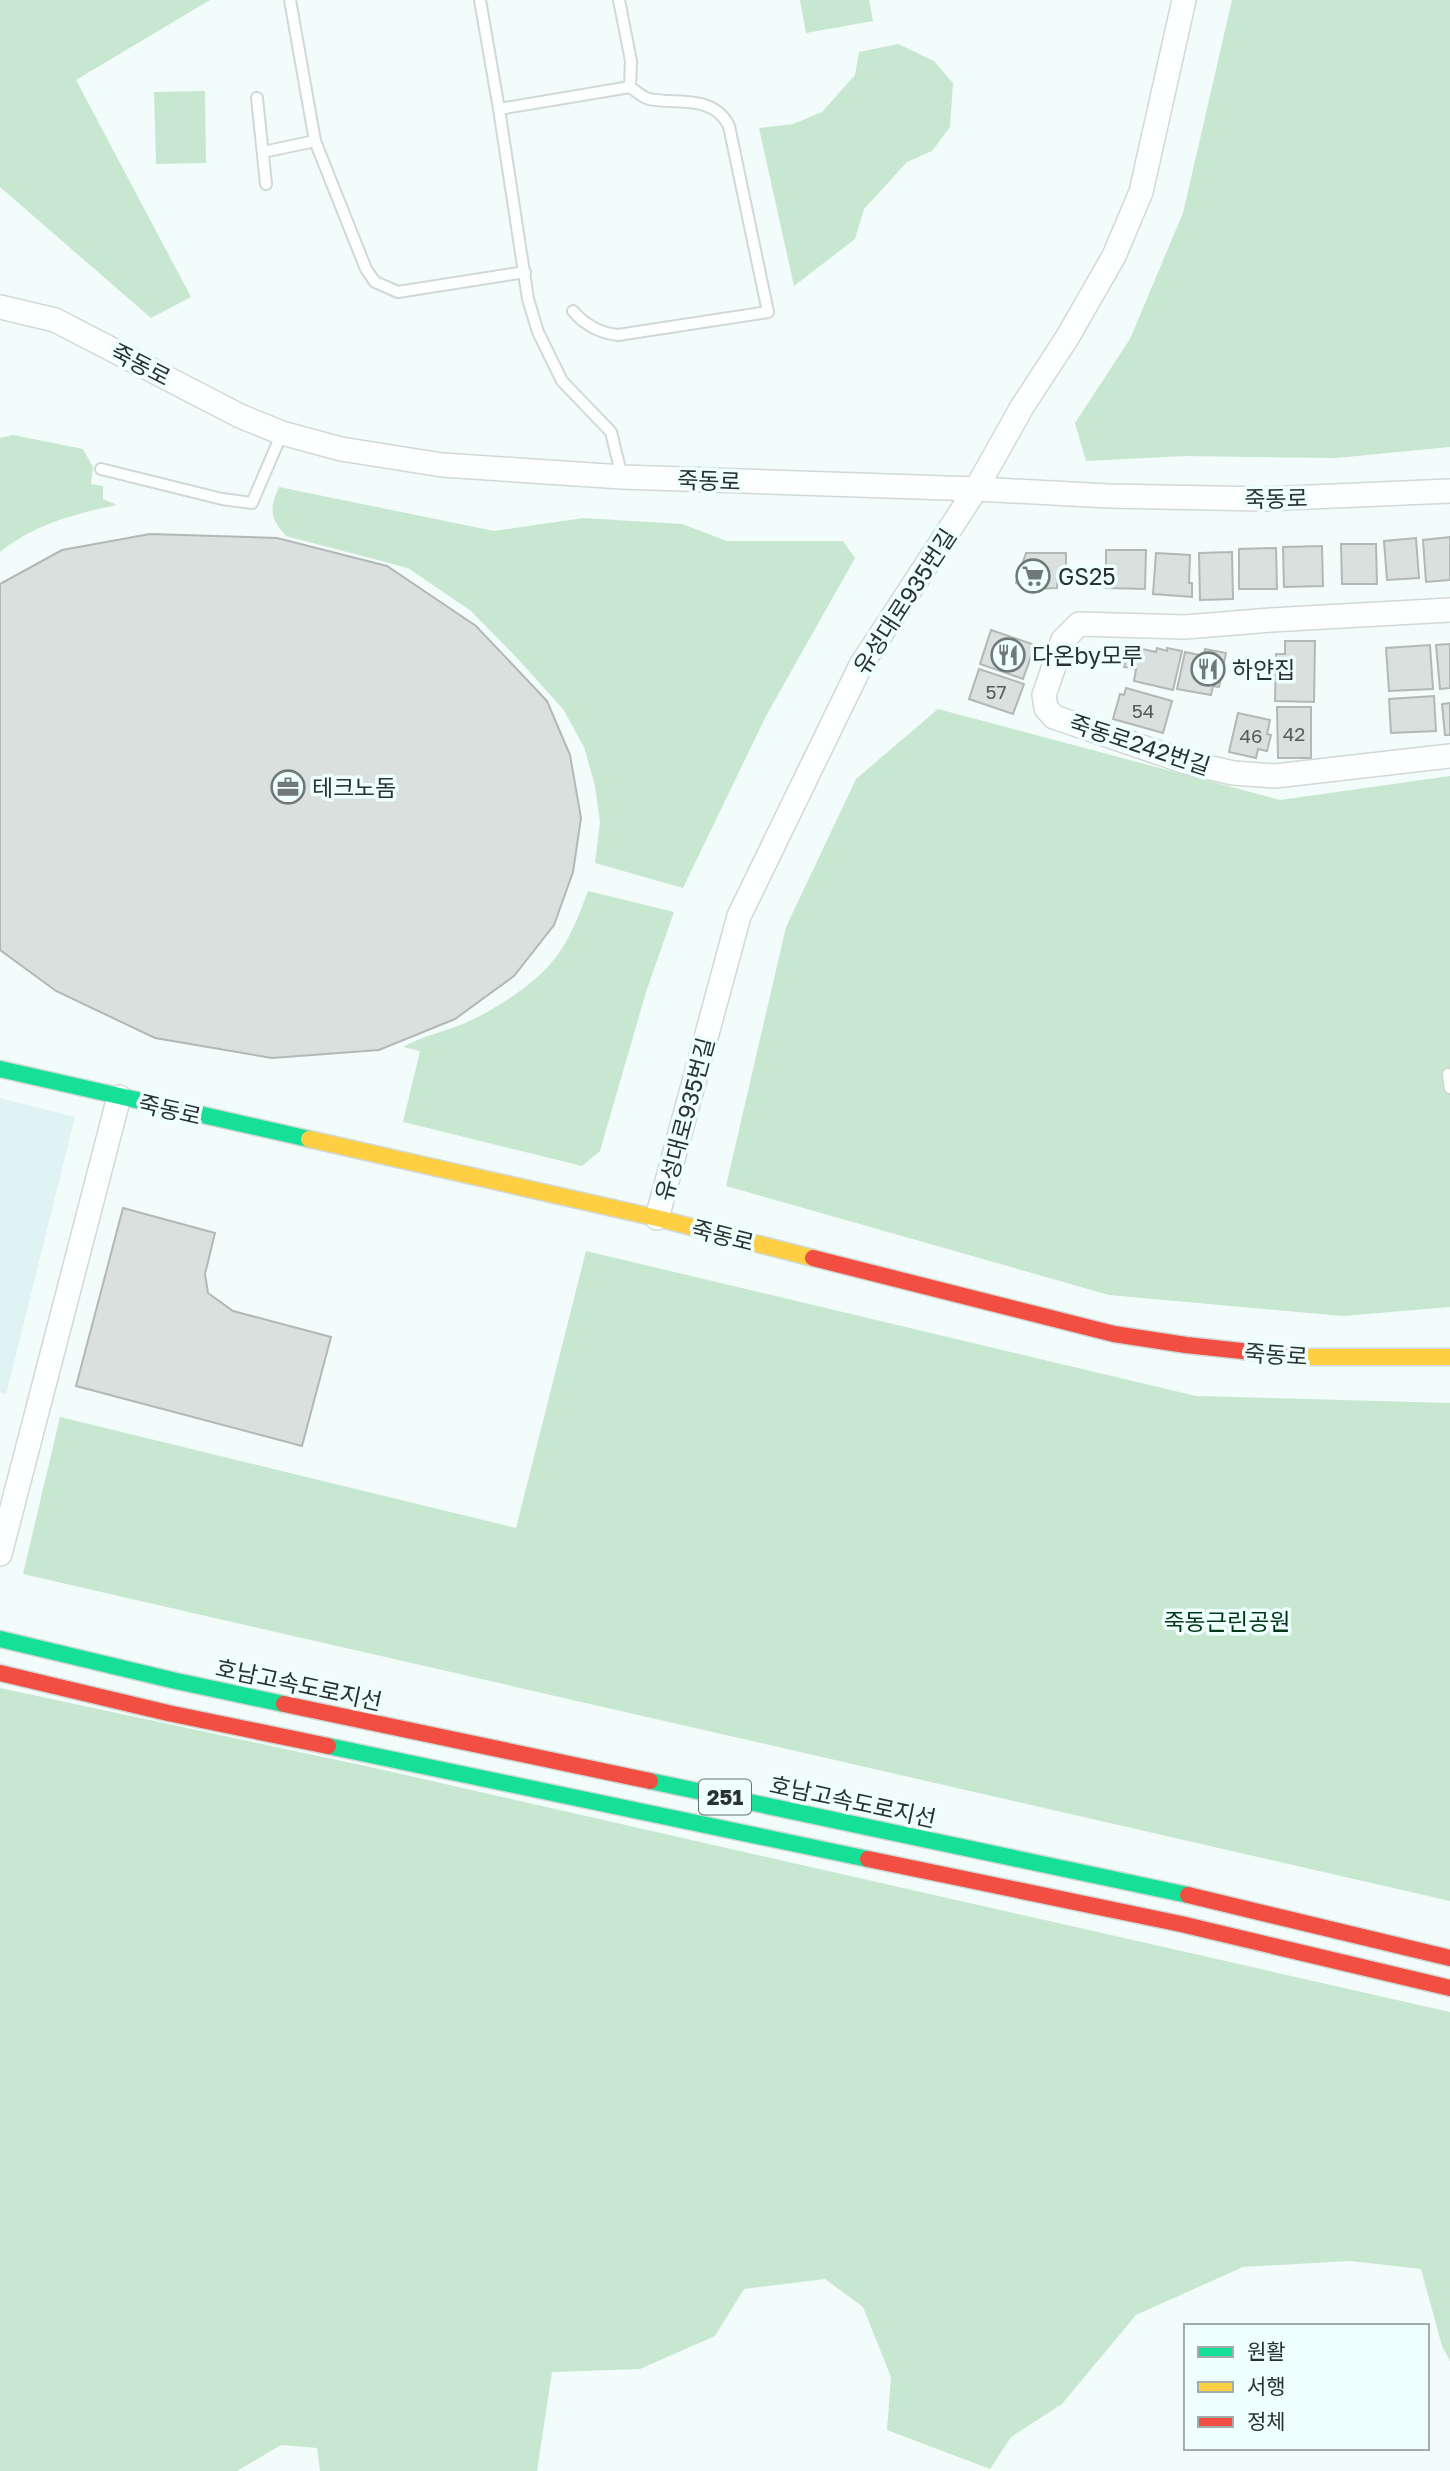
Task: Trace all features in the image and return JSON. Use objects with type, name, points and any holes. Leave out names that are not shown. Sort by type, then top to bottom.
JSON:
[{"type":"main road","name":"죽동로","points":[[0,1069],[656,1218],[1114,1334],[1292,1357],[1450,1357]]},
{"type":"main road","name":"호남고속도로지선","points":[[0,1639],[189,1684],[1184,1895],[1450,1958]]},
{"type":"main road","name":"251","points":[[0,1673],[181,1716],[1181,1924],[1450,1988]]},
{"type":"street","name":"유성대로935번길","points":[[656,1218],[739,916],[861,665],[976,489],[1022,407],[1067,338],[1114,257],[1141,192],[1184,0]]},
{"type":"street","name":"죽동로","points":[[0,307],[55,320],[240,416],[282,433],[341,449],[442,465],[622,477],[1109,496],[1264,499],[1450,491]]},
{"type":"street","name":"죽동로242번길","points":[[1450,610],[1185,627],[1079,624],[1063,640],[1044,695],[1046,708],[1054,717],[1186,762],[1233,773],[1275,776],[1450,757]]},
{"type":"street","points":[[0,1554],[119,1097]]},
{"type":"lane","points":[[290,0],[315,141],[366,269],[375,282],[398,292],[526,272]]},
{"type":"lane","points":[[480,0],[526,272],[528,299],[538,332],[562,381],[611,432],[622,477]]},
{"type":"lane","points":[[619,0],[631,61],[630,87]]},
{"type":"lane","points":[[499,109],[630,87],[646,99],[701,103],[723,114],[729,126],[768,312],[618,335],[604,334],[591,327],[573,311]]},
{"type":"lane","points":[[257,98],[266,184]]},
{"type":"lane","points":[[263,152],[315,141]]},
{"type":"lane","points":[[101,469],[222,499],[252,503],[282,433]]},
{"type":"lane","points":[[1448,1074],[1450,1088]]},
{"type":"shaded area","points":[[0,1098],[75,1117],[6,1395],[0,1393]]},
{"type":"green space","points":[[0,0],[210,0],[76,80],[191,297],[151,318],[0,187]]},
{"type":"green space","points":[[800,0],[869,0],[873,21],[806,33]]},
{"type":"green space","points":[[1232,0],[1450,0],[1450,447],[1336,458],[1185,456],[1086,461],[1075,423],[1130,339],[1183,213]]},
{"type":"green space","points":[[898,44],[934,61],[953,83],[950,127],[932,151],[907,162],[864,209],[855,239],[794,286],[759,128],[793,124],[822,112],[855,75],[859,52]]},
{"type":"green space","points":[[205,91],[206,163],[156,164],[154,92]]},
{"type":"green space","points":[[13,435],[83,449],[93,467],[91,484],[103,486],[103,499],[117,505],[41,527],[0,552],[0,438]]},
{"type":"green space","points":[[279,487],[494,531],[583,518],[682,524],[727,541],[843,541],[855,558],[766,716],[683,888],[595,863],[600,822],[595,786],[584,747],[563,709],[471,611],[408,568],[286,536],[273,513]]},
{"type":"green space","points":[[938,709],[1280,800],[1450,776],[1450,1307],[1343,1316],[1109,1295],[726,1186],[786,927],[856,779]]},
{"type":"green space","points":[[588,891],[674,912],[646,992],[600,1151],[582,1166],[403,1122],[420,1051],[403,1047],[474,1019],[533,981],[563,947]]},
{"type":"green space","name":"죽동근린공원","points":[[586,1251],[1196,1396],[1450,1403],[1450,1901],[23,1574],[60,1417],[516,1528]]},
{"type":"green space","points":[[0,1688],[370,1767],[1450,2012],[1450,2361],[1442,2346],[1421,2269],[1350,2261],[1243,2267],[1136,2315],[1062,2404],[1011,2437],[990,2469],[887,2430],[891,2377],[863,2307],[825,2279],[744,2289],[715,2336],[640,2369],[552,2372],[537,2471],[320,2471],[317,2448],[281,2445],[237,2471],[0,2471]]},
{"type":"building","name":"테크노돔","points":[[150,534],[277,538],[387,566],[476,626],[547,701],[570,755],[581,818],[573,872],[554,925],[514,976],[455,1019],[379,1050],[272,1058],[155,1038],[56,991],[0,950],[0,584],[62,550]]},
{"type":"building","points":[[1450,537],[1450,580],[1426,582],[1423,540]]},
{"type":"building","points":[[1416,538],[1419,578],[1387,580],[1384,541]]},
{"type":"building","points":[[1341,544],[1376,544],[1377,584],[1342,584]]},
{"type":"building","points":[[1322,546],[1323,586],[1284,587],[1283,547]]},
{"type":"building","points":[[1276,548],[1277,589],[1239,589],[1239,549]]},
{"type":"building","points":[[1106,550],[1146,550],[1145,589],[1106,588]]},
{"type":"building","points":[[1232,552],[1233,599],[1200,600],[1199,553]]},
{"type":"building","points":[[1026,553],[1066,553],[1066,571],[1058,572],[1057,588],[1032,589],[1016,583]]},
{"type":"building","points":[[1156,553],[1190,555],[1189,583],[1192,583],[1192,597],[1153,594]]},
{"type":"building","points":[[991,630],[1035,645],[1023,679],[980,664]]},
{"type":"building","points":[[1285,641],[1315,641],[1314,702],[1275,701],[1276,654],[1285,654]]},
{"type":"building","points":[[1450,644],[1450,688],[1440,689],[1436,645]]},
{"type":"building","points":[[1430,645],[1433,689],[1389,691],[1386,648]]},
{"type":"building","points":[[1129,646],[1156,652],[1157,648],[1182,651],[1173,690],[1134,681],[1136,669],[1124,667]]},
{"type":"building","points":[[1205,649],[1226,653],[1219,687],[1213,686],[1211,695],[1177,689],[1185,652],[1204,656]]},
{"type":"building","points":[[979,669],[1024,684],[1013,714],[969,699]]},
{"type":"building","points":[[1126,688],[1172,701],[1163,733],[1113,719],[1120,694],[1124,695]]},
{"type":"building","points":[[1434,696],[1436,731],[1391,733],[1389,699]]},
{"type":"building","points":[[1450,703],[1450,735],[1445,735],[1442,704]]},
{"type":"building","points":[[1277,707],[1311,707],[1311,758],[1278,758]]},
{"type":"building","points":[[1238,713],[1270,720],[1267,734],[1271,735],[1267,751],[1258,749],[1256,758],[1229,752]]},
{"type":"building","points":[[123,1208],[215,1233],[205,1274],[208,1293],[233,1311],[331,1337],[302,1446],[76,1386]]},
{"type":"traffic: fast","points":[[0,1069],[309,1139]]},
{"type":"traffic: fast","points":[[0,1639],[284,1704]]},
{"type":"traffic: fast","points":[[328,1746],[868,1859]]},
{"type":"traffic: fast","points":[[650,1781],[1188,1895]]},
{"type":"traffic: slow","points":[[309,1139],[657,1218],[813,1258]]},
{"type":"traffic: slow","points":[[1298,1357],[1450,1357]]},
{"type":"traffic: jam","points":[[813,1258],[1114,1334],[1298,1357]]},
{"type":"traffic: jam","points":[[0,1673],[168,1713],[328,1746]]},
{"type":"traffic: jam","points":[[284,1704],[650,1781]]},
{"type":"traffic: jam","points":[[868,1859],[1181,1924],[1450,1988]]},
{"type":"traffic: jam","points":[[1188,1895],[1450,1958]]},
{"type":"place","name":"GS25","points":[[1033,576]]},
{"type":"place","name":"다온by모루","points":[[1008,655]]},
{"type":"place","name":"하얀집","points":[[1208,669]]},
{"type":"place","name":"테크노돔","points":[[288,787]]}]
